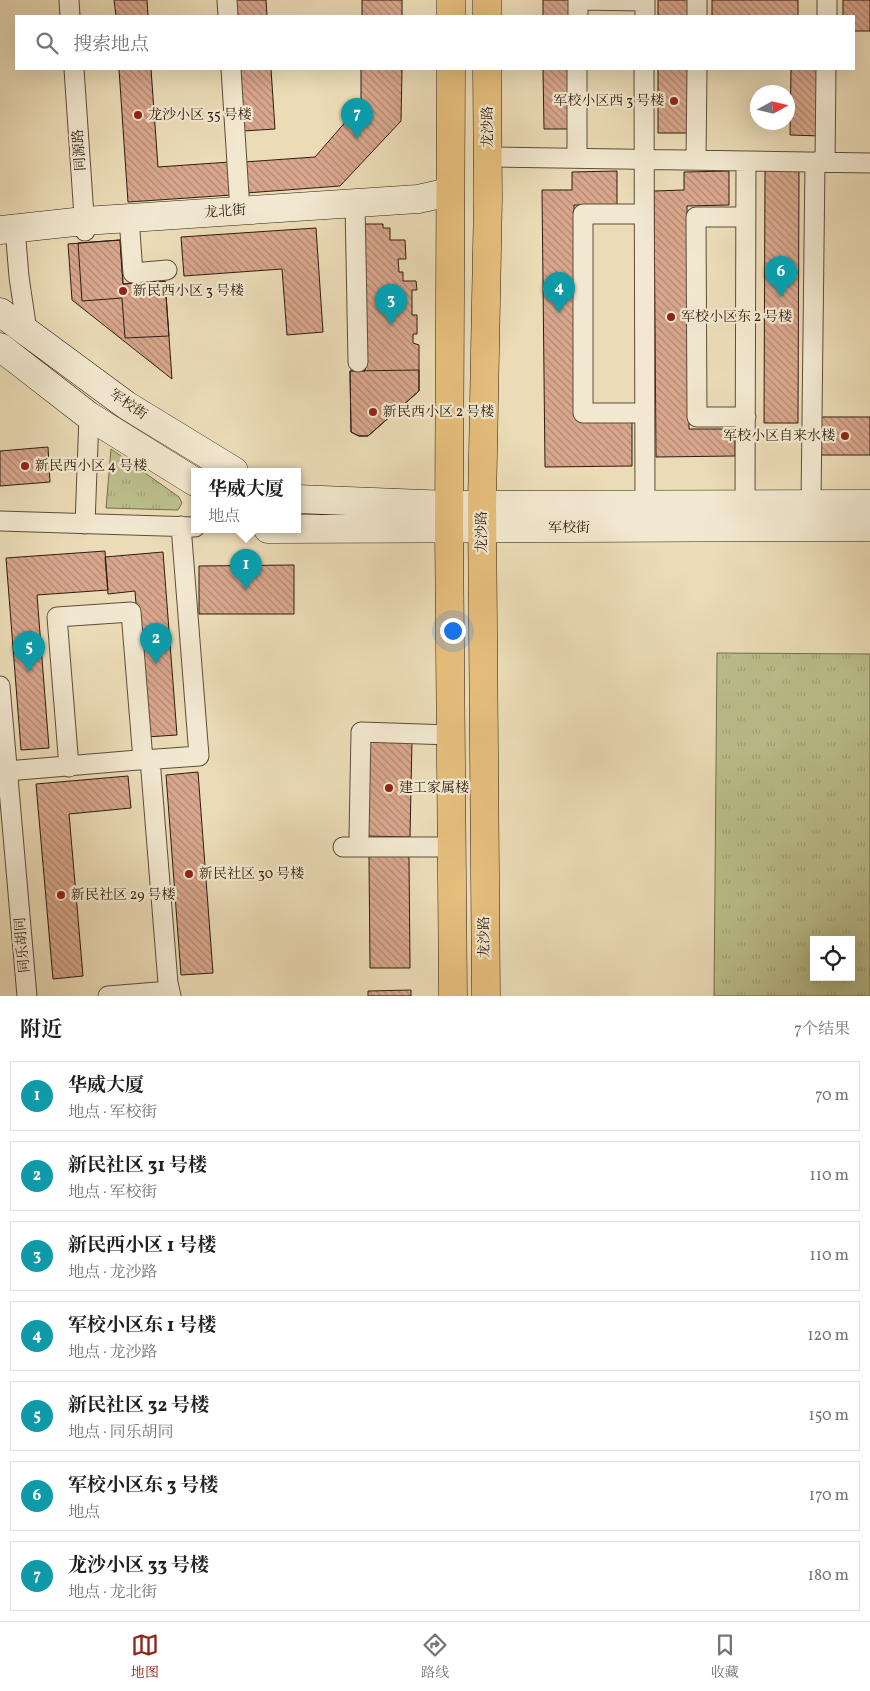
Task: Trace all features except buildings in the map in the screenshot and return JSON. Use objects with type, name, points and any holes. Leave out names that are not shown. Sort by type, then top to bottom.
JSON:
[{"type":"main road","points":[[451,0],[451,15]]},
{"type":"main road","points":[[487,0],[487,15]]},
{"type":"main road","points":[[451,70],[449,516],[453,996]]},
{"type":"main road","name":"龙沙路","points":[[486,996],[482,516],[488,157],[487,70]]},
{"type":"main road","name":"龙北街","points":[[8,234],[85,226],[129,218],[418,199],[450,192]]},
{"type":"main road","name":"军校街","points":[[0,312],[126,405],[229,468]]},
{"type":"main road","points":[[0,347],[89,416],[191,480]]},
{"type":"main road","name":"军校街","points":[[301,499],[449,516]]},
{"type":"main road","name":"军校街","points":[[482,516],[645,504],[870,504]]},
{"type":"main road","name":"军校街","points":[[301,527],[449,516],[482,516],[870,527]]},
{"type":"street","points":[[69,0],[70,15]]},
{"type":"street","points":[[227,0],[228,15]]},
{"type":"street","points":[[578,15],[578,0],[645,0],[645,15]]},
{"type":"street","points":[[697,0],[697,15]]},
{"type":"street","points":[[827,0],[827,15]]},
{"type":"street","name":"同源路","points":[[74,70],[85,226]]},
{"type":"street","points":[[231,70],[240,211]]},
{"type":"street","points":[[577,158],[578,70]]},
{"type":"street","points":[[644,70],[645,504]]},
{"type":"street","points":[[696,160],[697,70]]},
{"type":"street","points":[[811,504],[820,162],[826,70]]},
{"type":"street","points":[[488,157],[870,163]]},
{"type":"street","points":[[745,504],[746,161]]},
{"type":"street","points":[[355,203],[358,362]]},
{"type":"street","points":[[644,214],[583,214],[583,413],[644,413]]},
{"type":"street","points":[[746,216],[696,216],[697,417],[746,417]]},
{"type":"street","points":[[129,218],[133,273],[168,270]]},
{"type":"street","points":[[8,234],[19,277],[27,331]]},
{"type":"street","points":[[85,524],[89,416]]},
{"type":"street","points":[[0,521],[188,527],[199,756],[7,772]]},
{"type":"street","points":[[68,767],[57,618],[131,612],[143,760],[150,759]]},
{"type":"street","name":"同乐胡同","points":[[0,686],[7,772],[9,882],[27,996]]},
{"type":"street","points":[[359,836],[361,732],[451,734]]},
{"type":"street","points":[[108,996],[170,994],[150,759]]},
{"type":"street","points":[[343,847],[452,847]]},
{"type":"green space","points":[[111,449],[179,497],[182,503],[178,510],[106,508]]},
{"type":"green space","points":[[717,653],[870,654],[870,996],[714,996]]},
{"type":"place","name":"军校小区西 3 号楼","points":[[674,101]]},
{"type":"place","name":"龙沙小区 35 号楼","points":[[138,115]]},
{"type":"place","name":"龙沙小区 33 号楼","points":[[357,139]]},
{"type":"place","name":"新民西小区 3 号楼","points":[[123,291]]},
{"type":"place","name":"军校小区东 3 号楼","points":[[781,297]]},
{"type":"place","name":"军校小区东 1 号楼","points":[[559,313]]},
{"type":"place","name":"军校小区东 2 号楼","points":[[671,317]]},
{"type":"place","name":"新民西小区 1 号楼","points":[[391,325]]},
{"type":"place","name":"新民西小区 2 号楼","points":[[373,412]]},
{"type":"place","name":"军校小区自来水楼","points":[[845,436]]},
{"type":"place","name":"新民西小区 4 号楼","points":[[25,466]]},
{"type":"place","name":"华威大厦","points":[[246,590]]},
{"type":"place","name":"新民社区 31 号楼","points":[[156,664]]},
{"type":"place","name":"新民社区 32 号楼","points":[[29,672]]},
{"type":"place","name":"建工家属楼","points":[[389,788]]},
{"type":"place","name":"新民社区 30 号楼","points":[[189,874]]},
{"type":"place","name":"新民社区 29 号楼","points":[[61,895]]}]
